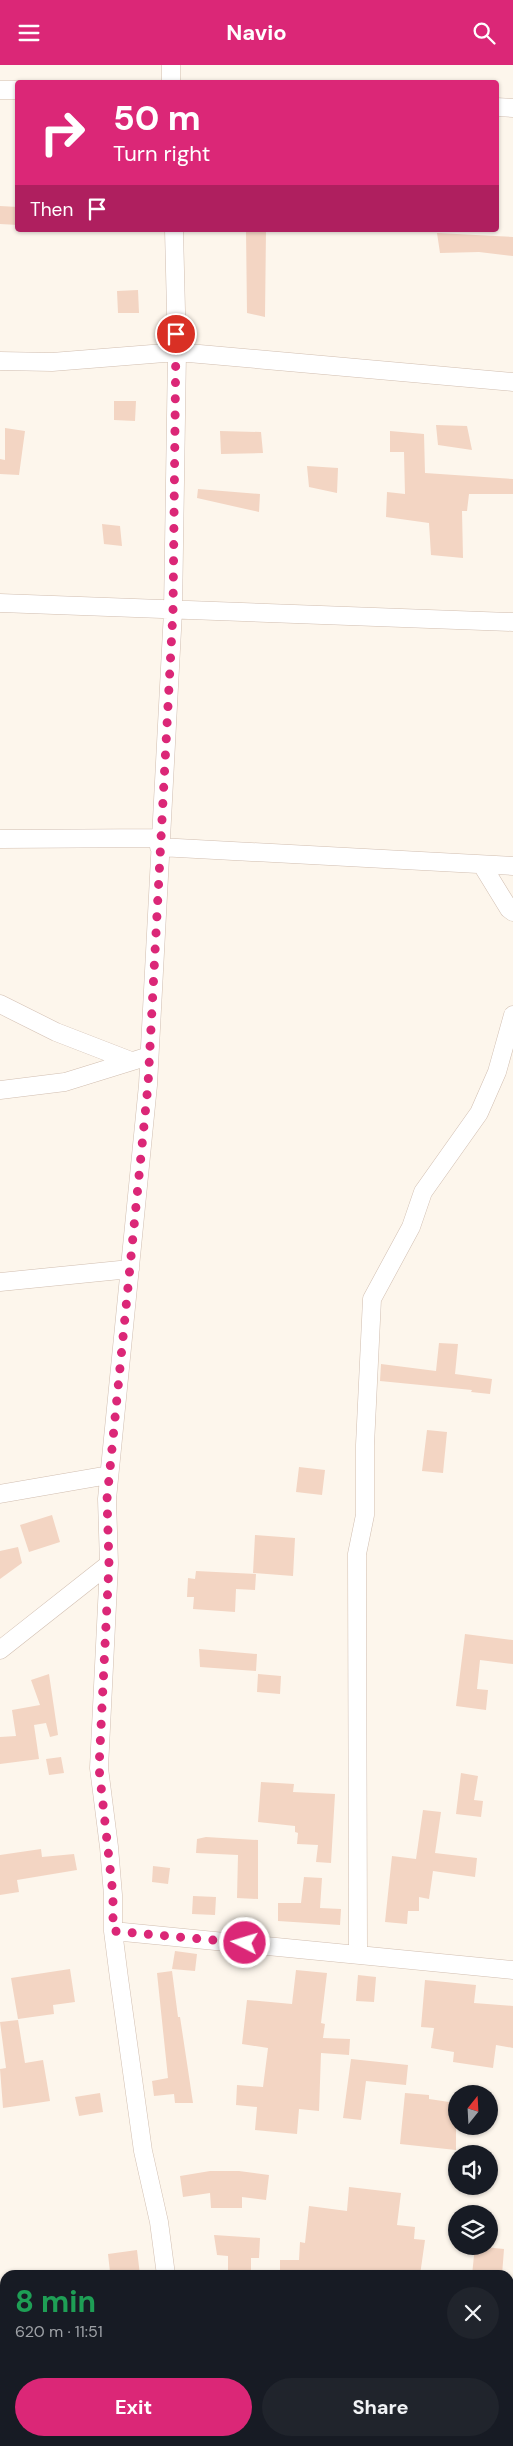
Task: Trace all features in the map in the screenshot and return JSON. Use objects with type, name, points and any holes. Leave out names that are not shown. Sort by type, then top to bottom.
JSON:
[{"type":"street","points":[[170,80],[171,65]]},
{"type":"street","points":[[0,90],[15,90]]},
{"type":"street","points":[[499,107],[513,108]]},
{"type":"street","points":[[165,2270],[159,2222],[143,2151],[113,1931],[113,1895],[99,1768],[109,1564],[107,1499],[149,1056],[173,611],[177,351],[174,232]]},
{"type":"street","points":[[0,361],[52,362],[177,351],[513,382]]},
{"type":"street","points":[[0,603],[173,611],[513,622]]},
{"type":"street","points":[[0,839],[160,842],[513,866]]},
{"type":"street","points":[[482,865],[509,909],[513,912]]},
{"type":"street","points":[[0,1005],[56,1032],[131,1061]]},
{"type":"street","points":[[358,1953],[357,1554],[365,1515],[365,1445],[372,1299],[411,1227],[423,1192],[479,1113],[497,1072],[513,1015]]},
{"type":"street","points":[[0,1090],[65,1082],[149,1056]]},
{"type":"street","points":[[0,1282],[130,1269]]},
{"type":"street","points":[[0,1494],[110,1475]]},
{"type":"street","points":[[0,1650],[109,1564]]},
{"type":"street","points":[[113,1931],[358,1953],[513,1971]]},
{"type":"building","points":[[0,206],[15,207],[15,225],[0,224]]},
{"type":"building","points":[[246,232],[266,232],[265,317],[247,313]]},
{"type":"building","points":[[437,233],[513,237],[513,256],[479,252],[440,253]]},
{"type":"building","points":[[138,290],[139,313],[118,313],[117,291]]},
{"type":"building","points":[[114,401],[136,401],[135,421],[114,420]]},
{"type":"building","points":[[436,425],[467,426],[472,450],[438,445]]},
{"type":"building","points":[[5,428],[25,431],[19,475],[0,474],[0,459],[5,460]]},
{"type":"building","points":[[220,431],[261,432],[263,453],[221,454]]},
{"type":"building","points":[[390,431],[424,434],[425,473],[513,479],[513,494],[469,494],[467,511],[462,511],[463,558],[431,555],[429,523],[386,517],[387,492],[405,494],[404,452],[390,452]]},
{"type":"building","points":[[307,466],[338,468],[337,493],[309,487]]},
{"type":"building","points":[[198,489],[260,494],[259,512],[197,498]]},
{"type":"building","points":[[102,524],[120,526],[122,546],[104,544]]},
{"type":"building","points":[[439,1343],[458,1344],[455,1374],[492,1379],[490,1394],[471,1392],[472,1390],[380,1381],[381,1364],[436,1371]]},
{"type":"building","points":[[427,1430],[447,1432],[443,1473],[422,1471]]},
{"type":"building","points":[[299,1467],[325,1470],[322,1495],[296,1492]]},
{"type":"building","points":[[52,1515],[60,1542],[29,1552],[20,1525]]},
{"type":"building","points":[[255,1535],[295,1538],[293,1576],[253,1573]]},
{"type":"building","points":[[18,1547],[22,1563],[0,1579],[0,1551]]},
{"type":"building","points":[[196,1571],[256,1574],[255,1590],[236,1589],[235,1612],[193,1609],[194,1597],[187,1597],[188,1578],[195,1579]]},
{"type":"building","points":[[465,1634],[513,1640],[513,1664],[480,1660],[477,1689],[488,1690],[486,1710],[456,1706]]},
{"type":"building","points":[[199,1649],[257,1654],[256,1671],[200,1667]]},
{"type":"building","points":[[49,1674],[58,1735],[50,1737],[46,1723],[34,1725],[39,1759],[0,1764],[0,1737],[16,1736],[12,1710],[40,1705],[31,1680]]},
{"type":"building","points":[[258,1674],[281,1676],[280,1694],[257,1692]]},
{"type":"building","points":[[61,1757],[64,1773],[49,1775],[46,1759]]},
{"type":"building","points":[[461,1773],[478,1776],[474,1800],[483,1801],[481,1817],[456,1814]]},
{"type":"building","points":[[261,1782],[294,1784],[293,1792],[335,1794],[331,1863],[316,1862],[318,1845],[297,1844],[298,1833],[295,1832],[295,1826],[258,1822]]},
{"type":"building","points":[[423,1810],[441,1812],[435,1853],[477,1858],[475,1877],[433,1871],[429,1899],[419,1897],[419,1911],[408,1911],[407,1924],[385,1922],[392,1856],[416,1859]]},
{"type":"building","points":[[206,1837],[258,1840],[258,1899],[237,1898],[238,1855],[196,1853],[197,1839]]},
{"type":"building","points":[[41,1849],[42,1857],[74,1854],[77,1870],[17,1880],[19,1892],[0,1895],[0,1855]]},
{"type":"building","points":[[153,1866],[170,1868],[168,1884],[152,1882]]},
{"type":"building","points":[[304,1877],[322,1878],[320,1908],[341,1909],[340,1925],[278,1921],[278,1903],[301,1903]]},
{"type":"building","points":[[193,1896],[216,1897],[215,1915],[192,1914]]},
{"type":"building","points":[[175,1951],[197,1954],[195,1971],[172,1969]]},
{"type":"building","points":[[70,1969],[75,2002],[53,2005],[54,2014],[18,2019],[11,1978]]},
{"type":"building","points":[[296,1970],[327,1973],[321,2023],[325,2024],[323,2038],[350,2039],[349,2055],[321,2053],[319,2111],[299,2109],[297,2134],[255,2130],[257,2107],[236,2105],[237,2085],[263,2087],[268,2048],[242,2044],[247,2000],[292,2004]]},
{"type":"building","points":[[172,1971],[193,2103],[175,2103],[174,2094],[154,2096],[152,2081],[168,2078],[157,1973]]},
{"type":"building","points":[[358,1975],[376,1977],[374,2002],[356,2001]]},
{"type":"building","points":[[425,1980],[476,1985],[474,2003],[513,2006],[513,2048],[496,2045],[493,2068],[453,2062],[454,2052],[431,2048],[434,2028],[421,2027]]},
{"type":"building","points":[[18,2020],[25,2063],[43,2060],[50,2101],[3,2108],[0,2069],[6,2068],[0,2022]]},
{"type":"building","points":[[351,2059],[408,2065],[406,2085],[366,2081],[361,2120],[343,2118]]},
{"type":"building","points":[[100,2093],[103,2112],[79,2116],[75,2097]]},
{"type":"building","points":[[405,2093],[429,2095],[429,2099],[448,2102],[448,2135],[456,2135],[456,2145],[448,2145],[448,2149],[400,2144]]},
{"type":"building","points":[[210,2171],[239,2171],[269,2175],[266,2200],[242,2197],[242,2208],[211,2208],[210,2193],[183,2197],[180,2176]]},
{"type":"building","points":[[349,2187],[401,2193],[397,2225],[415,2227],[414,2239],[425,2240],[421,2270],[280,2270],[280,2260],[299,2260],[300,2242],[305,2243],[309,2206],[347,2211]]},
{"type":"building","points":[[214,2235],[260,2238],[259,2258],[251,2258],[251,2270],[228,2270],[228,2256],[217,2255]]},
{"type":"building","points":[[498,2248],[504,2249],[502,2270],[473,2270],[474,2255],[498,2255]]},
{"type":"building","points":[[137,2250],[139,2270],[110,2270],[108,2254]]},
{"type":"route","points":[[176,334],[173,611],[158,866],[148,1085],[107,1499],[109,1564],[99,1768],[109,1847],[113,1895],[113,1931],[245,1943]]}]
